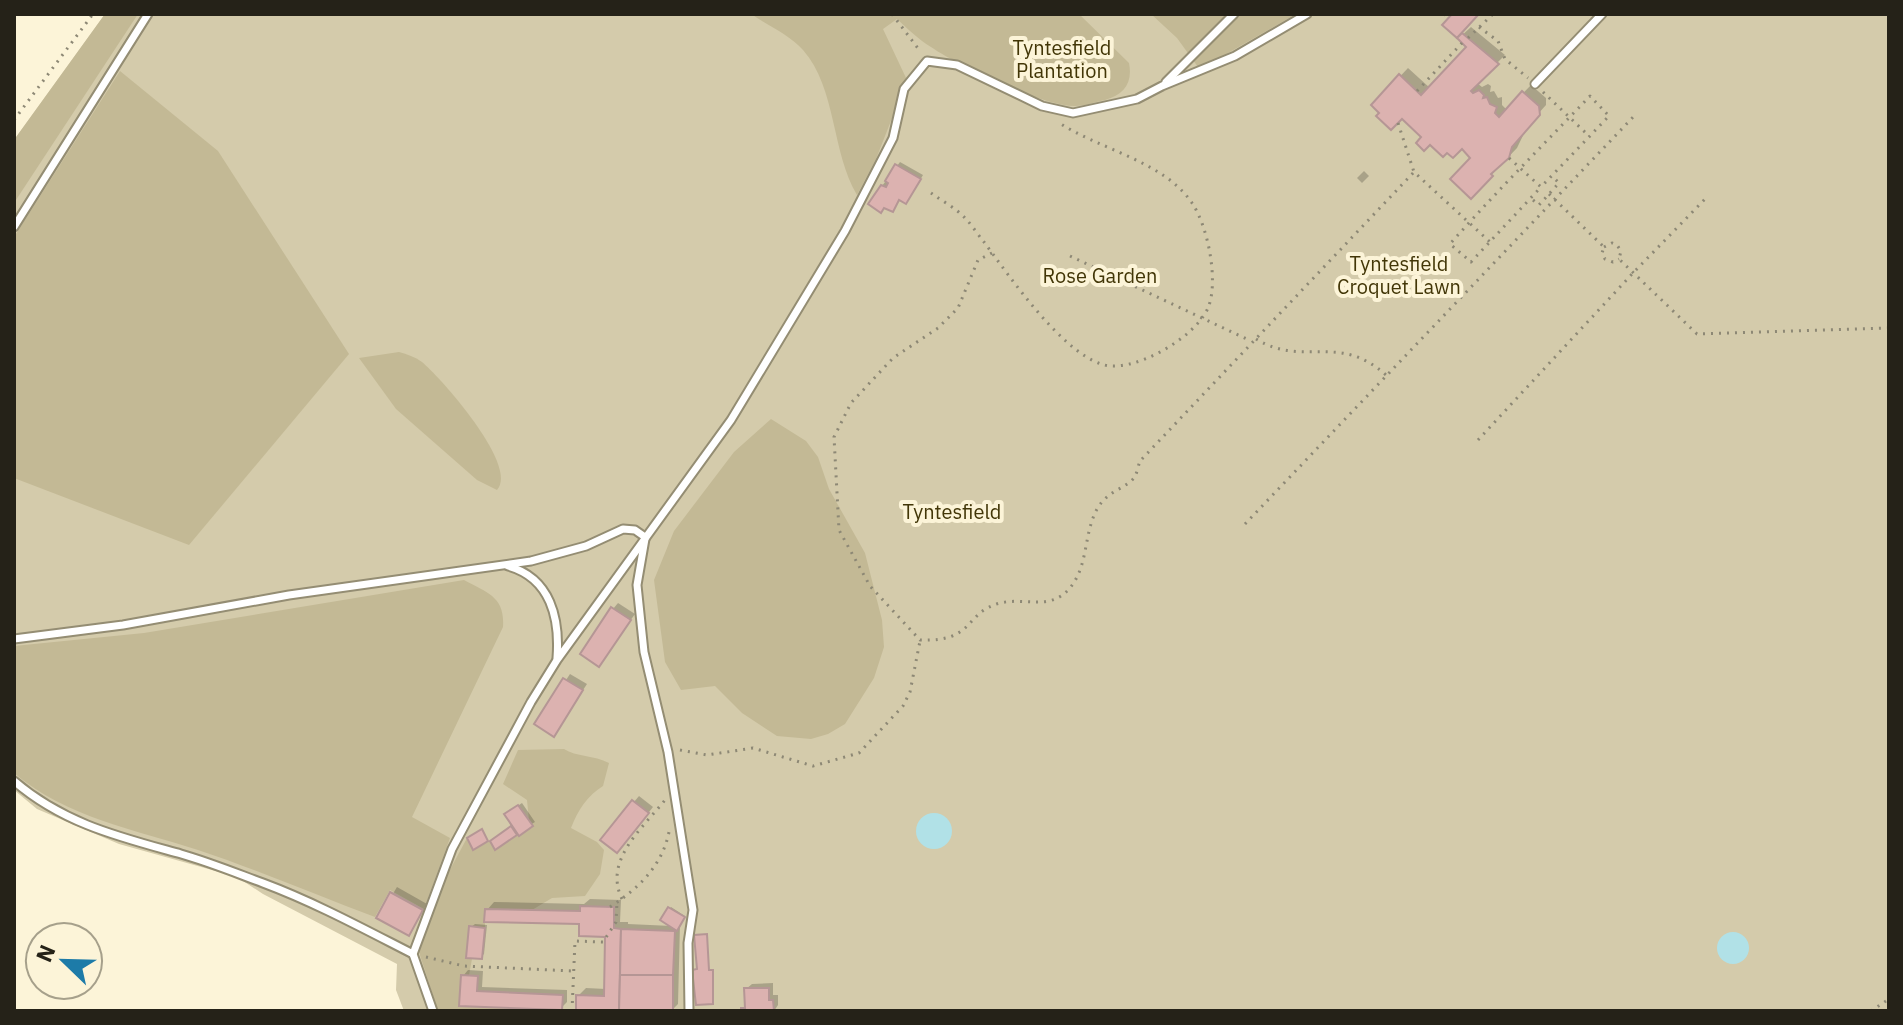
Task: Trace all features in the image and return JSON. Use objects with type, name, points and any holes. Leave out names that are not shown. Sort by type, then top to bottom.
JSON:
[{"type":"lane","points":[[14,227],[148,14]]},
{"type":"lane","points":[[1162,86],[1234,14]]},
{"type":"lane","points":[[433,1011],[413,954],[452,849],[557,660],[731,420],[845,231],[893,138],[904,89],[927,61],[957,65],[1056,111],[1073,113],[1137,99],[1235,56],[1307,14]]},
{"type":"lane","points":[[1535,84],[1602,14]]},
{"type":"lane","points":[[14,639],[123,625],[289,595],[531,561],[586,546],[623,529],[635,530],[645,537]]},
{"type":"lane","points":[[645,537],[637,585],[644,652],[668,752],[693,910],[688,943],[689,1011]]},
{"type":"lane","points":[[504,565],[528,575],[539,584],[552,604],[559,629],[557,660]]},
{"type":"lane","points":[[14,781],[39,802],[113,836],[185,855],[265,884],[346,919],[413,954]]},
{"type":"path","points":[[14,120],[93,14]]},
{"type":"path","points":[[892,14],[927,61]]},
{"type":"path","points":[[1445,14],[1447,20]]},
{"type":"path","points":[[1468,38],[1493,14]]},
{"type":"path","points":[[1479,27],[1498,41],[1505,59],[1589,136]]},
{"type":"path","points":[[1417,91],[1462,43]]},
{"type":"path","points":[[1590,96],[1609,116],[1589,136],[1471,262],[1450,244],[1590,96]]},
{"type":"path","points":[[1245,524],[1637,113]]},
{"type":"path","points":[[931,193],[965,218],[1054,329],[1076,350],[1112,367],[1149,358],[1189,331],[1208,308],[1211,290],[1207,236],[1192,202],[1161,173],[1057,122]]},
{"type":"path","points":[[1398,123],[1414,172],[1490,242]]},
{"type":"path","points":[[1509,158],[1541,187]]},
{"type":"path","points":[[920,640],[953,638],[984,611],[1000,603],[1049,602],[1067,592],[1078,575],[1086,551],[1089,527],[1107,496],[1135,477],[1140,461],[1414,172]]},
{"type":"path","points":[[1531,198],[1539,205],[1559,183],[1552,176]]},
{"type":"path","points":[[1549,194],[1604,247]]},
{"type":"path","points":[[1478,440],[1707,197]]},
{"type":"path","points":[[1609,243],[1617,245],[1621,251],[1619,259],[1607,261],[1603,256],[1604,247],[1609,243]]},
{"type":"path","points":[[920,640],[870,586],[839,530],[834,437],[851,403],[893,358],[938,328],[958,308],[978,260],[992,253]]},
{"type":"path","points":[[1070,256],[1265,345],[1289,352],[1343,351],[1356,355],[1386,375]]},
{"type":"path","points":[[1619,259],[1697,334],[1889,328]]},
{"type":"path","points":[[668,752],[675,750],[707,755],[753,748],[813,766],[859,753],[903,706],[910,692],[920,640]]},
{"type":"path","points":[[622,899],[616,888],[617,866],[623,853],[675,789]]},
{"type":"path","points":[[610,907],[648,875],[664,853],[670,825]]},
{"type":"path","points":[[572,1011],[575,941],[589,939],[603,942],[616,922],[617,902]]},
{"type":"path","points":[[413,954],[464,966],[573,971]]},
{"type":"path","points":[[1871,1011],[1889,999]]},
{"type":"green space","name":"Tyntesfield","points":[[105,14],[1889,14],[1889,1011],[404,1011],[396,990],[397,964],[263,894],[237,877],[119,844],[37,809],[14,790],[14,140]]},
{"type":"green space","points":[[105,14],[138,14],[14,203],[14,140]]},
{"type":"green space","name":"Tyntesfield Plantation","points":[[751,14],[1079,14],[1129,63],[1130,77],[1126,87],[1112,98],[1075,106],[1044,100],[1002,84],[943,55],[897,19],[883,29],[907,80],[876,159],[857,195],[842,159],[828,101],[814,66],[792,40]]},
{"type":"green space","name":"Tyntesfield Plantation","points":[[1151,14],[1296,14],[1198,67],[1177,38]]},
{"type":"green space","points":[[120,71],[218,151],[349,354],[189,545],[14,478],[14,237]]},
{"type":"green space","points":[[399,352],[422,362],[475,423],[497,462],[501,478],[497,490],[477,480],[396,409],[359,358]]},
{"type":"green space","points":[[771,419],[806,441],[818,457],[829,489],[865,553],[882,620],[884,647],[874,678],[845,724],[811,739],[777,736],[742,713],[715,686],[681,690],[665,662],[654,580],[674,531],[734,452]]},
{"type":"green space","points":[[464,580],[498,602],[503,627],[412,817],[450,838],[424,909],[390,890],[375,917],[220,858],[79,812],[34,788],[14,773],[14,646],[144,633]]},
{"type":"green space","points":[[564,749],[609,763],[603,786],[584,804],[571,828],[597,842],[604,850],[600,874],[585,896],[552,898],[532,910],[485,909],[485,928],[470,926],[467,958],[472,959],[469,975],[461,975],[459,1006],[562,1011],[438,1011],[419,952],[445,879],[467,838],[473,849],[490,841],[496,849],[532,826],[527,800],[503,784],[518,750]]},
{"type":"water","points":[[934,813],[946,819],[952,831],[946,843],[934,849],[922,843],[916,831],[922,819]]},
{"type":"water","points":[[1733,932],[1744,937],[1749,948],[1744,959],[1733,964],[1722,959],[1717,948],[1722,937]]},
{"type":"building","points":[[1452,14],[1479,14],[1457,38],[1442,25]]},
{"type":"building","points":[[1462,33],[1499,64],[1471,91],[1479,90],[1483,98],[1487,97],[1490,104],[1497,107],[1495,113],[1499,117],[1522,91],[1539,106],[1540,115],[1512,147],[1509,158],[1471,199],[1450,179],[1470,158],[1462,149],[1453,158],[1447,153],[1443,157],[1430,145],[1424,151],[1416,143],[1421,137],[1402,119],[1391,130],[1376,116],[1379,113],[1371,105],[1399,74],[1421,95],[1466,47],[1457,38]]},
{"type":"building","points":[[895,164],[921,179],[906,204],[899,200],[893,212],[884,208],[881,213],[868,204],[881,185],[886,187],[888,183],[885,181]]},
{"type":"building","points":[[611,607],[631,620],[599,667],[580,654]]},
{"type":"building","points":[[563,678],[583,690],[554,737],[534,724]]},
{"type":"building","points":[[632,800],[649,813],[617,853],[600,840]]},
{"type":"building","points":[[518,805],[533,826],[519,836],[504,814]]},
{"type":"building","points":[[511,826],[517,835],[495,850],[490,841]]},
{"type":"building","points":[[482,829],[488,841],[473,850],[467,838]]},
{"type":"building","points":[[390,892],[423,910],[409,936],[376,918]]},
{"type":"building","points":[[580,906],[614,907],[614,928],[621,929],[619,1011],[576,1011],[576,995],[604,996],[605,937],[579,936],[579,924],[484,922],[485,909],[580,911]]},
{"type":"building","points":[[668,907],[685,917],[677,931],[660,920]]},
{"type":"building","points":[[469,926],[485,928],[482,959],[466,958]]},
{"type":"building","points":[[621,929],[675,931],[673,975],[620,975]]},
{"type":"building","points":[[707,934],[709,970],[713,970],[713,1004],[696,1005],[692,970],[697,969],[694,935]]},
{"type":"building","points":[[461,975],[478,976],[477,991],[563,995],[562,1010],[459,1006]]},
{"type":"building","points":[[620,975],[673,975],[673,1011],[619,1011]]},
{"type":"building","points":[[744,988],[769,988],[769,1000],[773,1000],[774,1011],[741,1011],[745,1008]]},
{"type":"park label","name":"Rose Garden","points":[[1100,276]]},
{"type":"park label","name":"Tyntesfield Croquet Lawn","points":[[1399,276]]}]
